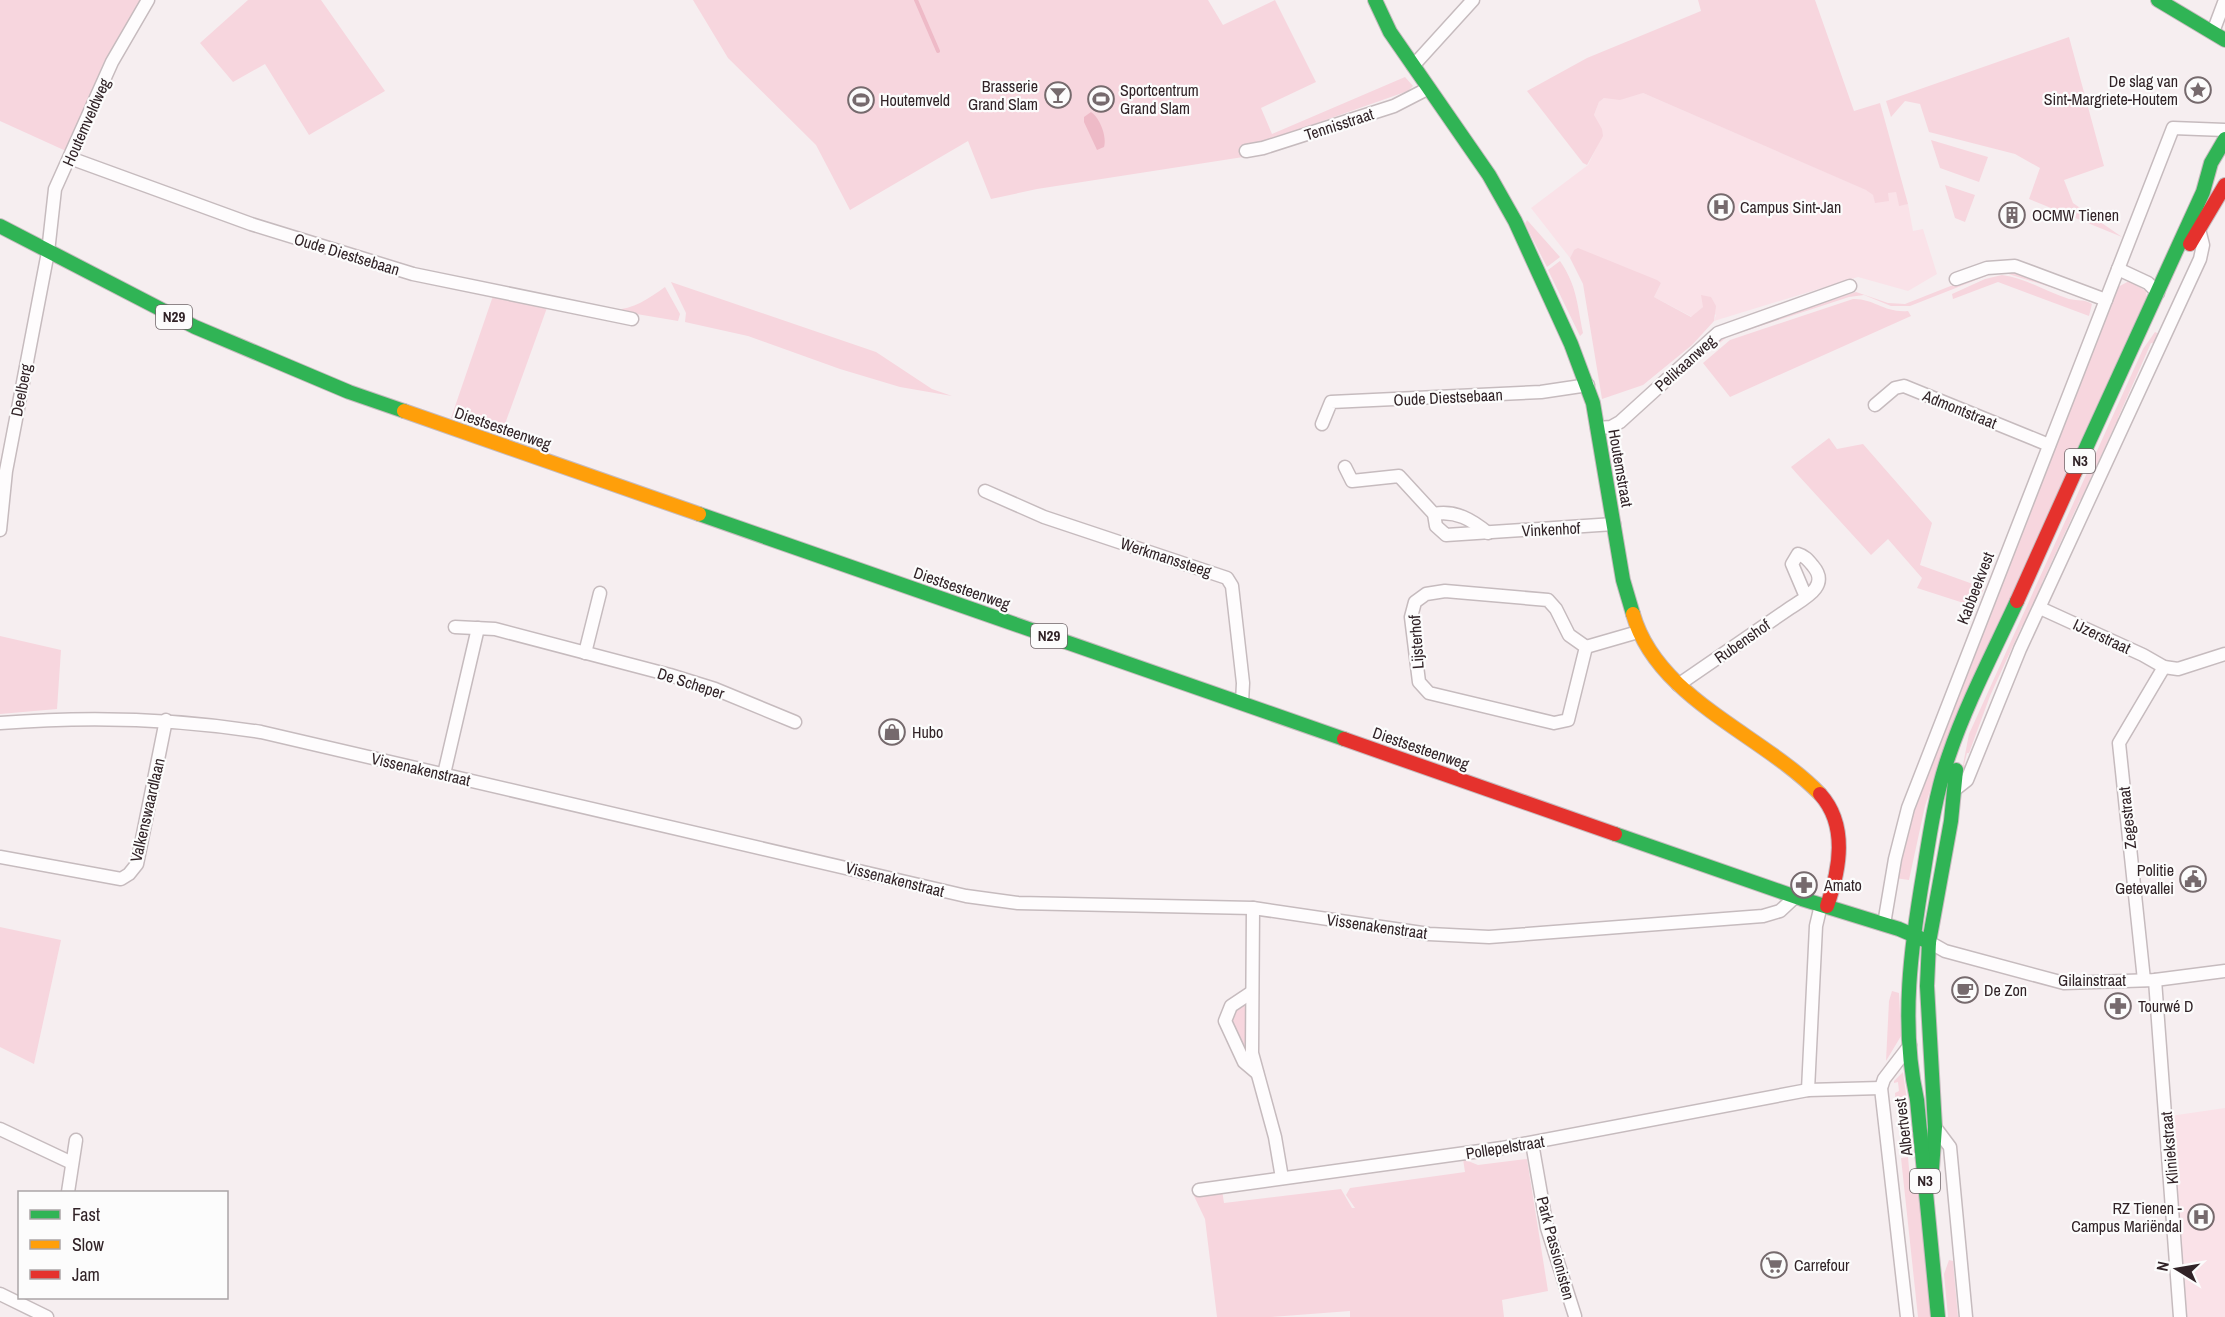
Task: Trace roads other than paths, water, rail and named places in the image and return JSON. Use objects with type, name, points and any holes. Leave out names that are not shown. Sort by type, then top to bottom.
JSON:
[{"type":"main road","name":"Houtemstraat","points":[[1375,0],[1390,32],[1474,150],[1515,220],[1588,385],[1623,580],[1638,632],[1660,668],[1678,685],[1812,786],[1826,801],[1837,825],[1837,852],[1824,906]]},
{"type":"main road","points":[[2160,1],[2219,36]]},
{"type":"main road","name":"N3","points":[[1912,934],[1932,819],[1962,723],[2203,192],[2211,163],[2225,139]]},
{"type":"main road","name":"N3","points":[[1929,942],[1951,821],[1953,791],[1965,735],[2163,296],[2225,185]]},
{"type":"main road","name":"Diestsesteenweg","points":[[0,226],[224,340],[349,392],[1795,897],[1884,924],[1929,942]]},
{"type":"main road","name":"Albertvest","points":[[1912,934],[1909,980],[1910,1068],[1917,1100],[1938,1317]]},
{"type":"main road","name":"Albertvest","points":[[1929,942],[1927,986],[1935,1127],[1932,1168],[1945,1317]]},
{"type":"street","name":"Houtemveldweg","points":[[48,252],[55,189],[112,62],[148,0]]},
{"type":"street","points":[[1413,66],[1473,0]]},
{"type":"street","points":[[2219,36],[2225,0]]},
{"type":"street","name":"Tennisstraat","points":[[1246,151],[1263,148],[1394,106],[1429,88]]},
{"type":"street","name":"Kabbeekvest","points":[[1884,924],[1894,859],[1908,808],[2172,128],[2225,130]]},
{"type":"street","name":"Oude Diestsebaan","points":[[70,158],[251,224],[413,274],[632,319]]},
{"type":"street","points":[[1953,791],[1967,780],[1999,696],[2200,259],[2203,245],[2199,230]]},
{"type":"street","name":"Deelberg","points":[[0,530],[8,460],[48,252]]},
{"type":"street","points":[[1956,279],[1987,268],[2015,266],[2106,300]]},
{"type":"street","points":[[2118,269],[2148,283],[2158,293]]},
{"type":"street","name":"Pelikaanweg","points":[[1597,428],[1611,427],[1620,422],[1718,333],[1850,286]]},
{"type":"street","name":"Oude Diestsebaan","points":[[1322,424],[1330,402],[1541,392],[1588,385]]},
{"type":"street","name":"Admontstraat","points":[[1875,405],[1895,388],[1904,386],[2049,445]]},
{"type":"street","name":"Vinkenhof","points":[[1345,467],[1352,481],[1399,476],[1434,514],[1436,526],[1446,535],[1614,524]]},
{"type":"street","name":"Werkmanssteeg","points":[[985,491],[1044,517],[1227,578],[1233,596],[1243,683],[1242,704]]},
{"type":"street","points":[[1434,514],[1453,513],[1474,522],[1488,533]]},
{"type":"street","name":"Lijsterhof","points":[[1445,591],[1548,600],[1556,609],[1569,635],[1586,647],[1568,720],[1554,723],[1429,693],[1419,682],[1411,617],[1415,602],[1426,594],[1445,591]]},
{"type":"street","points":[[585,653],[600,593]]},
{"type":"street","name":"Rubenshof","points":[[1678,685],[1806,597]]},
{"type":"street","name":"IJzerstraat","points":[[2040,608],[2143,655],[2164,667]]},
{"type":"street","name":"De Scheper","points":[[455,627],[495,629],[715,689],[795,722]]},
{"type":"street","points":[[444,774],[478,627]]},
{"type":"street","points":[[1586,647],[1638,632]]},
{"type":"street","points":[[2164,667],[2178,669],[2225,654]]},
{"type":"street","name":"Zegestraat","points":[[2150,980],[2119,743],[2164,667]]},
{"type":"street","name":"Vissenakenstraat","points":[[0,723],[74,718],[166,720],[261,732],[966,896],[1018,903],[1252,908],[1429,934],[1489,937],[1763,916],[1780,911],[1795,897]]},
{"type":"street","name":"Valkenswaardlaan","points":[[0,857],[121,879],[129,874],[137,864],[166,720]]},
{"type":"street","points":[[1808,1090],[1816,926],[1824,906]]},
{"type":"street","points":[[1252,908],[1252,1053],[1282,1178]]},
{"type":"street","name":"Gilainstraat","points":[[1929,942],[1945,951],[2064,983],[2150,980],[2225,971]]},
{"type":"street","name":"Kliniekstraat","points":[[2150,980],[2180,1317]]},
{"type":"street","points":[[1252,992],[1231,1006],[1225,1021],[1244,1062],[1257,1073]]},
{"type":"street","points":[[1882,1083],[1910,1044]]},
{"type":"street","name":"Pollepelstraat","points":[[1199,1190],[1532,1143],[1808,1090],[1882,1083]]},
{"type":"street","name":"Albertvest","points":[[1882,1083],[1907,1317]]},
{"type":"street","name":"Albertvest","points":[[1935,1127],[1950,1148],[1966,1317]]},
{"type":"street","points":[[0,1129],[72,1162]]},
{"type":"street","points":[[68,1191],[76,1140]]},
{"type":"street","name":"Park Passionisten","points":[[1532,1143],[1547,1228],[1575,1316]]},
{"type":"street","points":[[0,1294],[28,1302],[47,1317]]},
{"type":"waterway","points":[[916,0],[938,51]]},
{"type":"place","name":"De slag van Sint-Margriete-Houtem","points":[[2198,90]]},
{"type":"place","name":"Brasserie Grand Slam","points":[[1058,95]]},
{"type":"place","name":"Sportcentrum Grand Slam","points":[[1101,99]]},
{"type":"place","name":"Houtemveld","points":[[861,100]]},
{"type":"place","name":"Campus Sint-Jan","points":[[1721,207]]},
{"type":"place","name":"OCMW Tienen","points":[[2012,215]]},
{"type":"place","name":"Hubo","points":[[892,732]]},
{"type":"place","name":"Politie Getevallei","points":[[2193,879]]},
{"type":"place","name":"Amato","points":[[1804,885]]},
{"type":"place","name":"De Zon","points":[[1965,990]]},
{"type":"place","name":"Tourwé D","points":[[2118,1006]]},
{"type":"place","name":"RZ Tienen - Campus Mariëndal","points":[[2201,1217]]},
{"type":"place","name":"Carrefour","points":[[1774,1265]]}]
